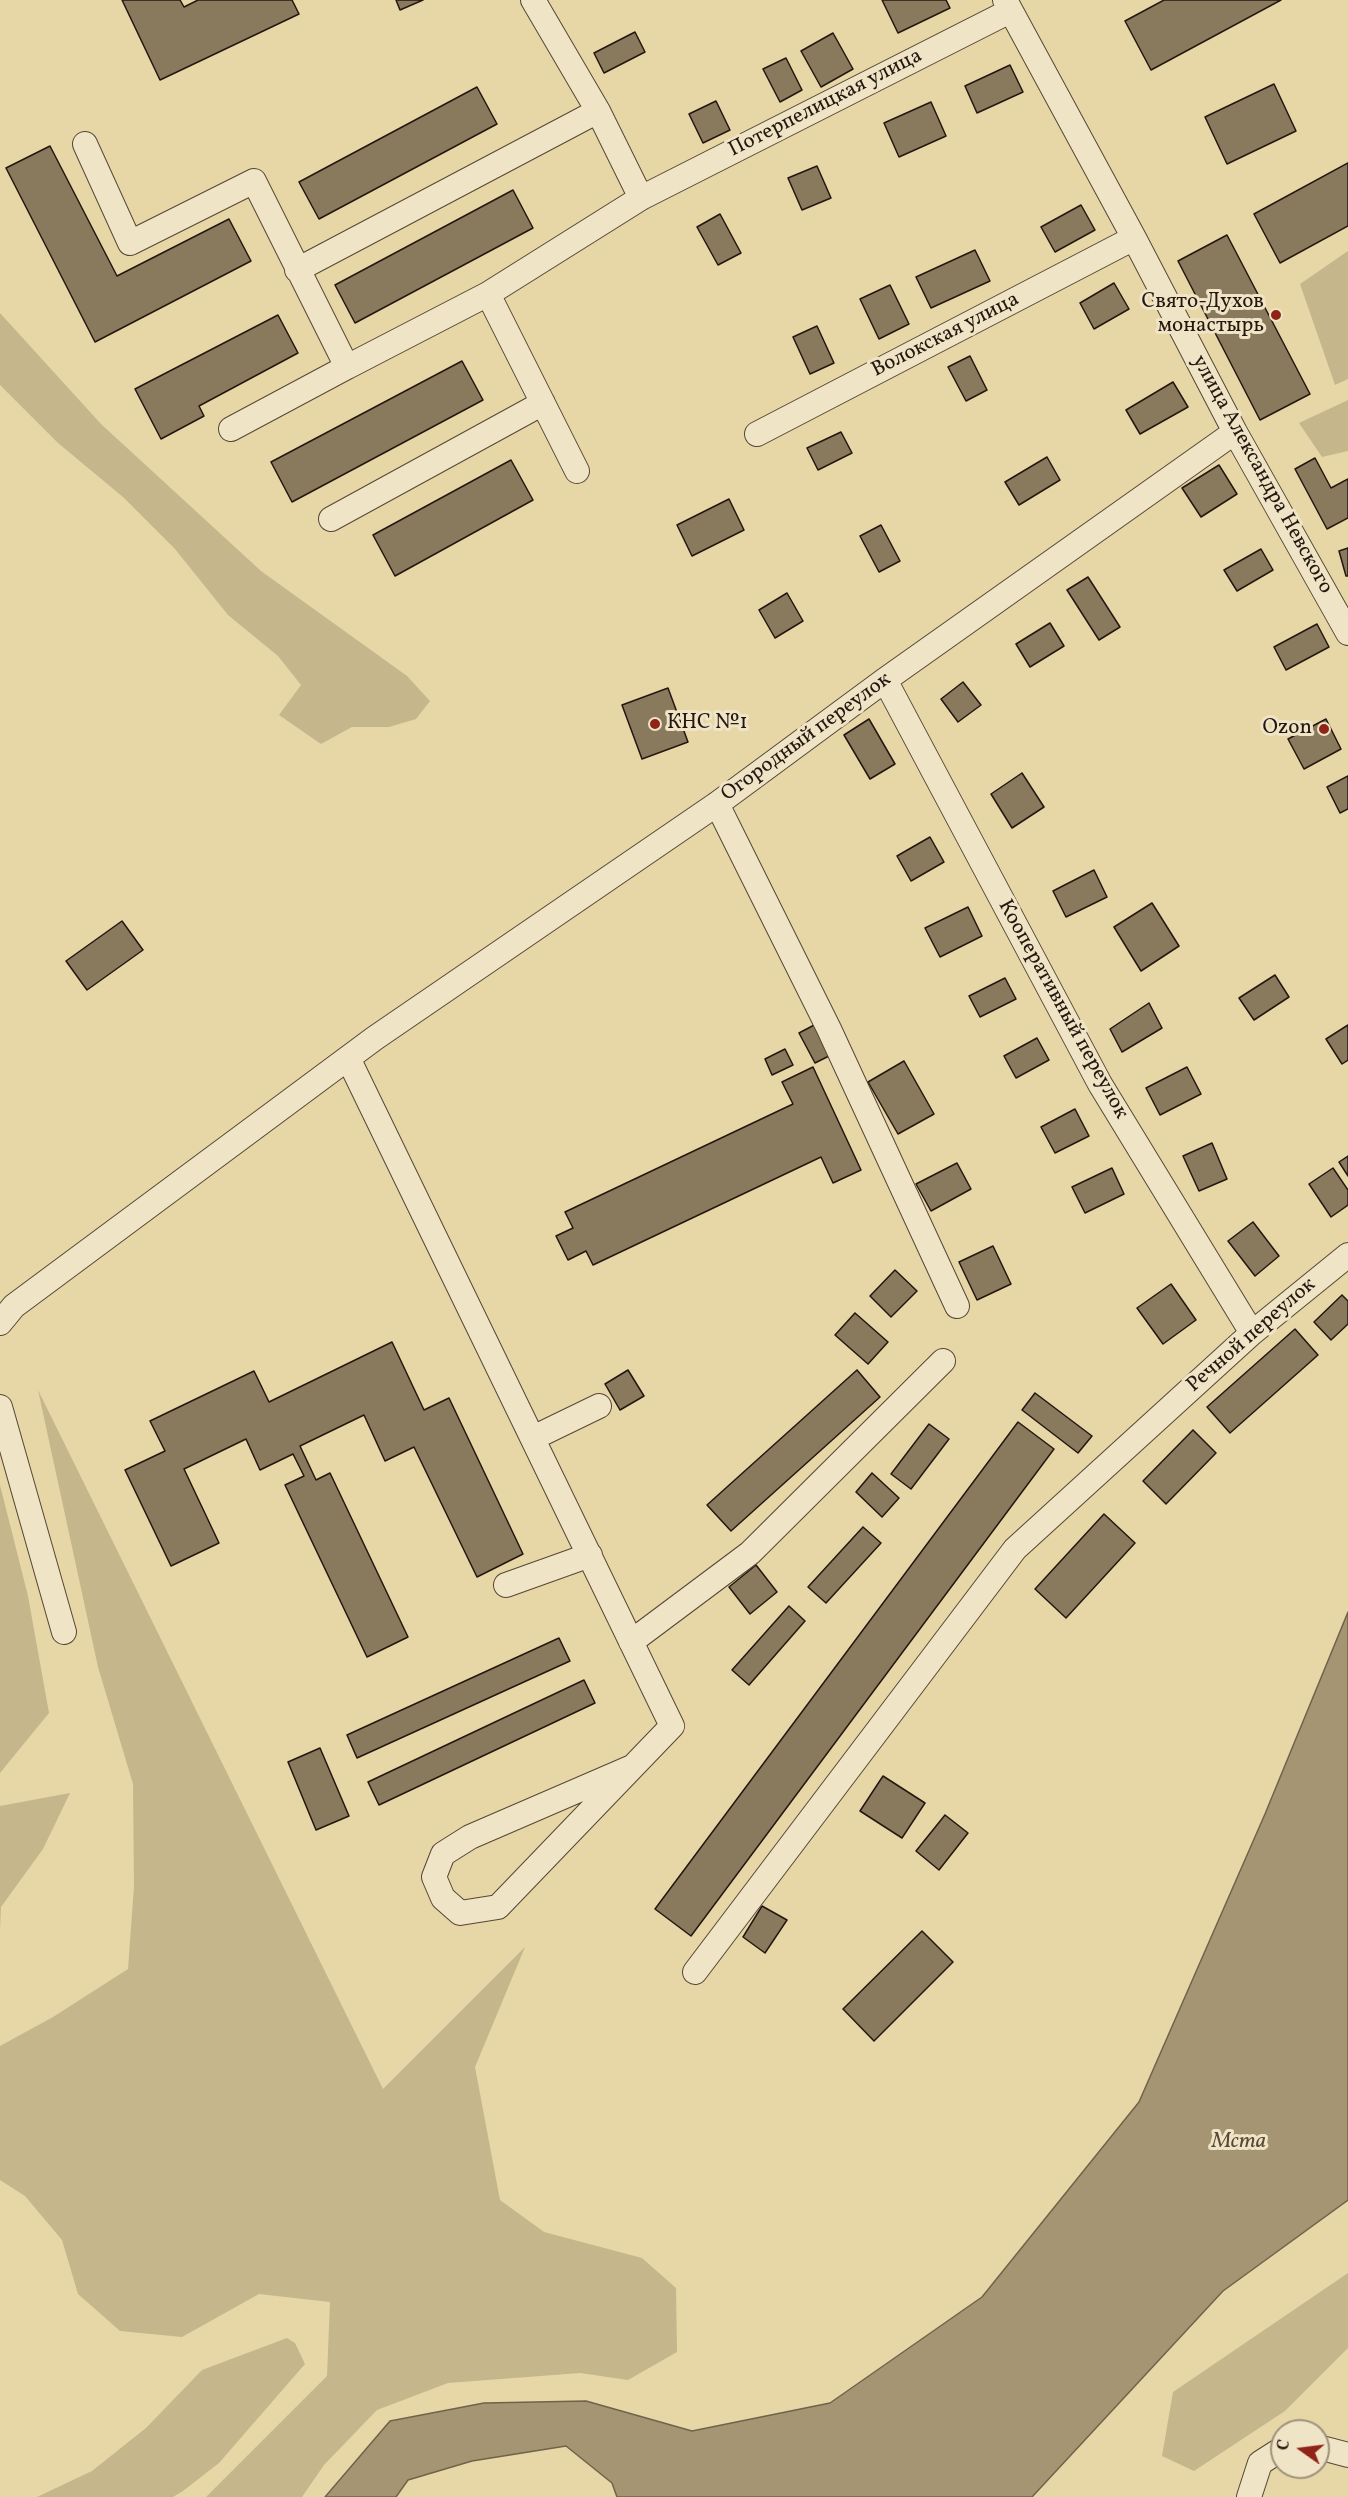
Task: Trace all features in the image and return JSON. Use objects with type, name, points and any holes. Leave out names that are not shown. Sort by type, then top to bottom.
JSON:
[{"type":"street","points":[[533,0],[598,111],[641,198]]},
{"type":"street","name":"Потерпелицкая улица","points":[[231,429],[488,294],[641,198],[1007,5]]},
{"type":"street","name":"улица Александра Невского","points":[[1007,5],[1134,238],[1235,432],[1348,633]]},
{"type":"street","points":[[297,270],[598,111]]},
{"type":"street","points":[[85,144],[130,243],[254,181],[347,367]]},
{"type":"street","name":"Волокская улица","points":[[757,434],[1134,238]]},
{"type":"street","points":[[488,294],[577,471]]},
{"type":"street","points":[[331,519],[543,403]]},
{"type":"street","name":"Огородный переулок","points":[[0,1323],[14,1306],[375,1038],[717,804],[885,680],[1235,432]]},
{"type":"street","name":"Кооперативный переулок","points":[[885,680],[1100,1084],[1252,1333]]},
{"type":"street","points":[[717,804],[829,1029],[957,1306]]},
{"type":"street","points":[[348,1058],[672,1726],[498,1907],[460,1913],[443,1898],[434,1877],[443,1854],[470,1837],[632,1767]]},
{"type":"street","name":"Речной переулок","points":[[695,1972],[1015,1549],[1252,1333],[1348,1255]]},
{"type":"street","points":[[632,1642],[750,1553],[944,1361]]},
{"type":"street","points":[[533,1438],[599,1406]]},
{"type":"street","points":[[0,1407],[64,1632]]},
{"type":"street","points":[[506,1586],[590,1555]]},
{"type":"street","points":[[1330,2451],[1348,2455]]},
{"type":"street","points":[[1249,2497],[1260,2463],[1270,2457]]},
{"type":"shaded area","points":[[1348,251],[1348,379],[1335,385],[1300,284]]},
{"type":"shaded area","points":[[0,313],[101,424],[261,571],[407,676],[430,701],[416,719],[389,727],[352,727],[321,744],[279,715],[301,685],[278,656],[228,615],[175,549],[123,497],[58,443],[0,385]]},
{"type":"shaded area","points":[[1348,400],[1348,451],[1322,457],[1299,423]]},
{"type":"shaded area","points":[[38,1390],[383,2089],[525,1947],[475,2067],[500,2200],[544,2232],[642,2258],[676,2288],[677,2352],[628,2380],[580,2373],[448,2383],[377,2410],[324,2465],[302,2497],[206,2497],[327,2376],[330,2302],[259,2294],[182,2337],[120,2331],[78,2294],[62,2240],[25,2196],[0,2180],[0,2046],[53,2017],[128,1969],[134,1886],[133,1784],[98,1667]]},
{"type":"shaded area","points":[[0,1485],[28,1596],[49,1713],[0,1773]]},
{"type":"shaded area","points":[[70,1793],[43,1849],[1,1907],[0,1929],[0,1806]]},
{"type":"shaded area","points":[[1348,2273],[1348,2348],[1285,2411],[1194,2471],[1162,2456],[1173,2392]]},
{"type":"shaded area","points":[[287,2338],[295,2343],[305,2364],[219,2463],[183,2491],[173,2497],[37,2497],[92,2471],[146,2428],[202,2370]]},
{"type":"water","name":"Мста","points":[[1348,1612],[1348,2200],[1223,2291],[1032,2497],[617,2497],[612,2483],[566,2446],[472,2461],[408,2480],[396,2497],[325,2497],[390,2421],[484,2403],[586,2401],[692,2431],[830,2403],[982,2297],[1139,2102],[1265,1814]]},
{"type":"building","points":[[122,0],[180,0],[184,7],[198,0],[292,0],[299,14],[160,80]]},
{"type":"building","points":[[396,0],[423,0],[400,10]]},
{"type":"building","points":[[882,0],[946,0],[950,8],[898,33]]},
{"type":"building","points":[[1164,0],[1281,0],[1151,70],[1125,21]]},
{"type":"building","points":[[635,32],[645,52],[604,73],[594,53]]},
{"type":"building","points":[[833,33],[853,69],[821,87],[801,51]]},
{"type":"building","points":[[786,58],[802,90],[780,102],[763,69]]},
{"type":"building","points":[[1010,65],[1023,92],[977,113],[965,86]]},
{"type":"building","points":[[1274,84],[1296,131],[1227,164],[1205,117]]},
{"type":"building","points":[[477,87],[497,124],[319,219],[299,182]]},
{"type":"building","points":[[716,101],[730,130],[703,143],[689,114]]},
{"type":"building","points":[[931,102],[946,136],[899,157],[884,123]]},
{"type":"building","points":[[50,146],[117,276],[229,219],[251,261],[95,342],[6,168]]},
{"type":"building","points":[[1348,163],[1348,226],[1280,263],[1254,214]]},
{"type":"building","points":[[817,166],[831,198],[802,210],[788,178]]},
{"type":"building","points":[[513,190],[533,228],[355,323],[335,285]]},
{"type":"building","points":[[1081,205],[1095,230],[1055,252],[1041,227]]},
{"type":"building","points":[[720,214],[741,253],[718,265],[697,227]]},
{"type":"building","points":[[1227,235],[1310,394],[1260,420],[1178,261]]},
{"type":"building","points":[[975,250],[990,281],[931,308],[916,277]]},
{"type":"building","points":[[1114,283],[1129,309],[1094,329],[1080,303]]},
{"type":"building","points":[[890,285],[909,324],[879,339],[860,299]]},
{"type":"building","points":[[278,315],[298,353],[199,406],[204,416],[161,439],[135,389]]},
{"type":"building","points":[[817,326],[834,363],[810,374],[793,337]]},
{"type":"building","points":[[970,356],[987,390],[966,401],[948,367]]},
{"type":"building","points":[[462,361],[483,400],[292,502],[271,462]]},
{"type":"building","points":[[1173,382],[1188,407],[1140,434],[1126,410]]},
{"type":"building","points":[[841,432],[852,453],[818,470],[807,448]]},
{"type":"building","points":[[1047,457],[1060,480],[1019,505],[1005,482]]},
{"type":"building","points":[[1315,458],[1331,488],[1348,479],[1348,518],[1327,529],[1295,469]]},
{"type":"building","points":[[511,460],[533,500],[395,576],[373,535]]},
{"type":"building","points":[[1219,465],[1237,494],[1201,517],[1182,488]]},
{"type":"building","points":[[729,499],[744,530],[692,556],[677,525]]},
{"type":"building","points":[[881,525],[900,561],[879,572],[860,536]]},
{"type":"building","points":[[1348,548],[1348,576],[1346,576],[1339,551]]},
{"type":"building","points":[[1261,549],[1273,570],[1237,591],[1224,570]]},
{"type":"building","points":[[1088,577],[1120,627],[1099,640],[1067,590]]},
{"type":"building","points":[[787,593],[803,621],[775,638],[759,610]]},
{"type":"building","points":[[1050,623],[1064,646],[1030,667],[1016,644]]},
{"type":"building","points":[[1317,624],[1329,647],[1286,670],[1274,647]]},
{"type":"building","points":[[963,682],[981,705],[958,722],[941,699]]},
{"type":"building","name":"КНС №1","points":[[668,688],[688,742],[642,759],[622,705]]},
{"type":"building","points":[[869,719],[895,764],[870,779],[844,735]]},
{"type":"building","points":[[1326,719],[1341,749],[1304,769],[1288,739]]},
{"type":"building","points":[[1022,773],[1044,807],[1012,828],[991,794]]},
{"type":"building","points":[[1348,776],[1348,809],[1340,813],[1327,787]]},
{"type":"building","points":[[930,837],[944,862],[911,881],[897,856]]},
{"type":"building","points":[[1094,870],[1107,897],[1066,917],[1053,891]]},
{"type":"building","points":[[1152,903],[1179,946],[1141,971],[1114,927]]},
{"type":"building","points":[[968,907],[982,936],[940,957],[925,928]]},
{"type":"building","points":[[122,921],[143,950],[87,990],[66,961]]},
{"type":"building","points":[[1275,975],[1289,997],[1254,1020],[1239,998]]},
{"type":"building","points":[[1005,978],[1016,999],[980,1017],[969,996]]},
{"type":"building","points":[[1149,1003],[1162,1028],[1122,1052],[1110,1029]]},
{"type":"building","points":[[818,1023],[833,1054],[815,1063],[799,1033]]},
{"type":"building","points":[[1348,1025],[1348,1060],[1342,1064],[1326,1039]]},
{"type":"building","points":[[1037,1038],[1049,1060],[1016,1078],[1004,1056]]},
{"type":"building","points":[[785,1049],[793,1065],[772,1075],[765,1059]]},
{"type":"building","points":[[904,1061],[934,1114],[898,1134],[868,1082]]},
{"type":"building","points":[[813,1067],[861,1170],[833,1183],[821,1157],[593,1265],[586,1251],[568,1260],[556,1236],[573,1228],[565,1212],[793,1104],[782,1082]]},
{"type":"building","points":[[1187,1067],[1201,1094],[1160,1115],[1146,1088]]},
{"type":"building","points":[[1075,1109],[1089,1136],[1055,1153],[1041,1127]]},
{"type":"building","points":[[1212,1143],[1227,1179],[1199,1191],[1183,1156]]},
{"type":"building","points":[[1348,1156],[1348,1176],[1339,1162]]},
{"type":"building","points":[[957,1163],[971,1189],[931,1211],[916,1184]]},
{"type":"building","points":[[1112,1168],[1124,1194],[1085,1213],[1072,1187]]},
{"type":"building","points":[[1333,1168],[1348,1190],[1348,1205],[1331,1217],[1309,1184]]},
{"type":"building","points":[[1253,1222],[1279,1256],[1255,1276],[1228,1241]]},
{"type":"building","points":[[993,1246],[1011,1284],[977,1300],[959,1262]]},
{"type":"building","points":[[895,1270],[917,1291],[891,1317],[870,1296]]},
{"type":"building","points":[[1171,1284],[1196,1320],[1163,1344],[1137,1308]]},
{"type":"building","points":[[1342,1295],[1348,1301],[1348,1324],[1331,1340],[1314,1322]]},
{"type":"building","points":[[855,1313],[888,1342],[868,1364],[835,1335]]},
{"type":"building","points":[[1295,1329],[1318,1355],[1230,1433],[1207,1407]]},
{"type":"building","points":[[392,1342],[424,1410],[449,1398],[523,1554],[477,1577],[414,1447],[385,1461],[364,1415],[300,1446],[316,1480],[330,1473],[408,1637],[367,1657],[285,1485],[304,1476],[293,1454],[260,1470],[246,1439],[184,1469],[219,1543],[171,1566],[125,1470],[165,1451],[150,1421],[254,1371],[269,1402]]},
{"type":"building","points":[[628,1370],[644,1396],[620,1410],[605,1384]]},
{"type":"building","points":[[857,1370],[880,1397],[731,1531],[707,1505]]},
{"type":"building","points":[[1035,1393],[1092,1436],[1078,1453],[1022,1410]]},
{"type":"building","points":[[1018,1422],[1054,1449],[691,1936],[655,1909]]},
{"type":"building","points":[[929,1424],[949,1439],[911,1489],[891,1474]]},
{"type":"building","points":[[1193,1430],[1216,1453],[1166,1504],[1143,1481]]},
{"type":"building","points":[[872,1473],[899,1498],[882,1517],[856,1492]]},
{"type":"building","points":[[1104,1514],[1135,1543],[1066,1618],[1035,1589]]},
{"type":"building","points":[[863,1527],[881,1543],[826,1603],[808,1587]]},
{"type":"building","points":[[756,1565],[777,1592],[750,1614],[729,1587]]},
{"type":"building","points":[[789,1606],[805,1621],[749,1685],[732,1670]]},
{"type":"building","points":[[559,1638],[570,1661],[357,1758],[347,1735]]},
{"type":"building","points":[[584,1680],[595,1703],[379,1805],[368,1782]]},
{"type":"building","points":[[320,1748],[349,1816],[316,1830],[288,1762]]},
{"type":"building","points":[[883,1776],[925,1803],[902,1838],[860,1811]]},
{"type":"building","points":[[945,1815],[968,1833],[939,1870],[916,1851]]},
{"type":"building","points":[[762,1906],[787,1920],[765,1953],[743,1937]]},
{"type":"building","points":[[922,1931],[953,1962],[874,2041],[843,2009]]},
{"type":"place","name":"Свято-Духов монастырь","points":[[1276,315]]},
{"type":"place","name":"КНС №1","points":[[655,724]]},
{"type":"place","name":"Ozon","points":[[1324,729]]}]
